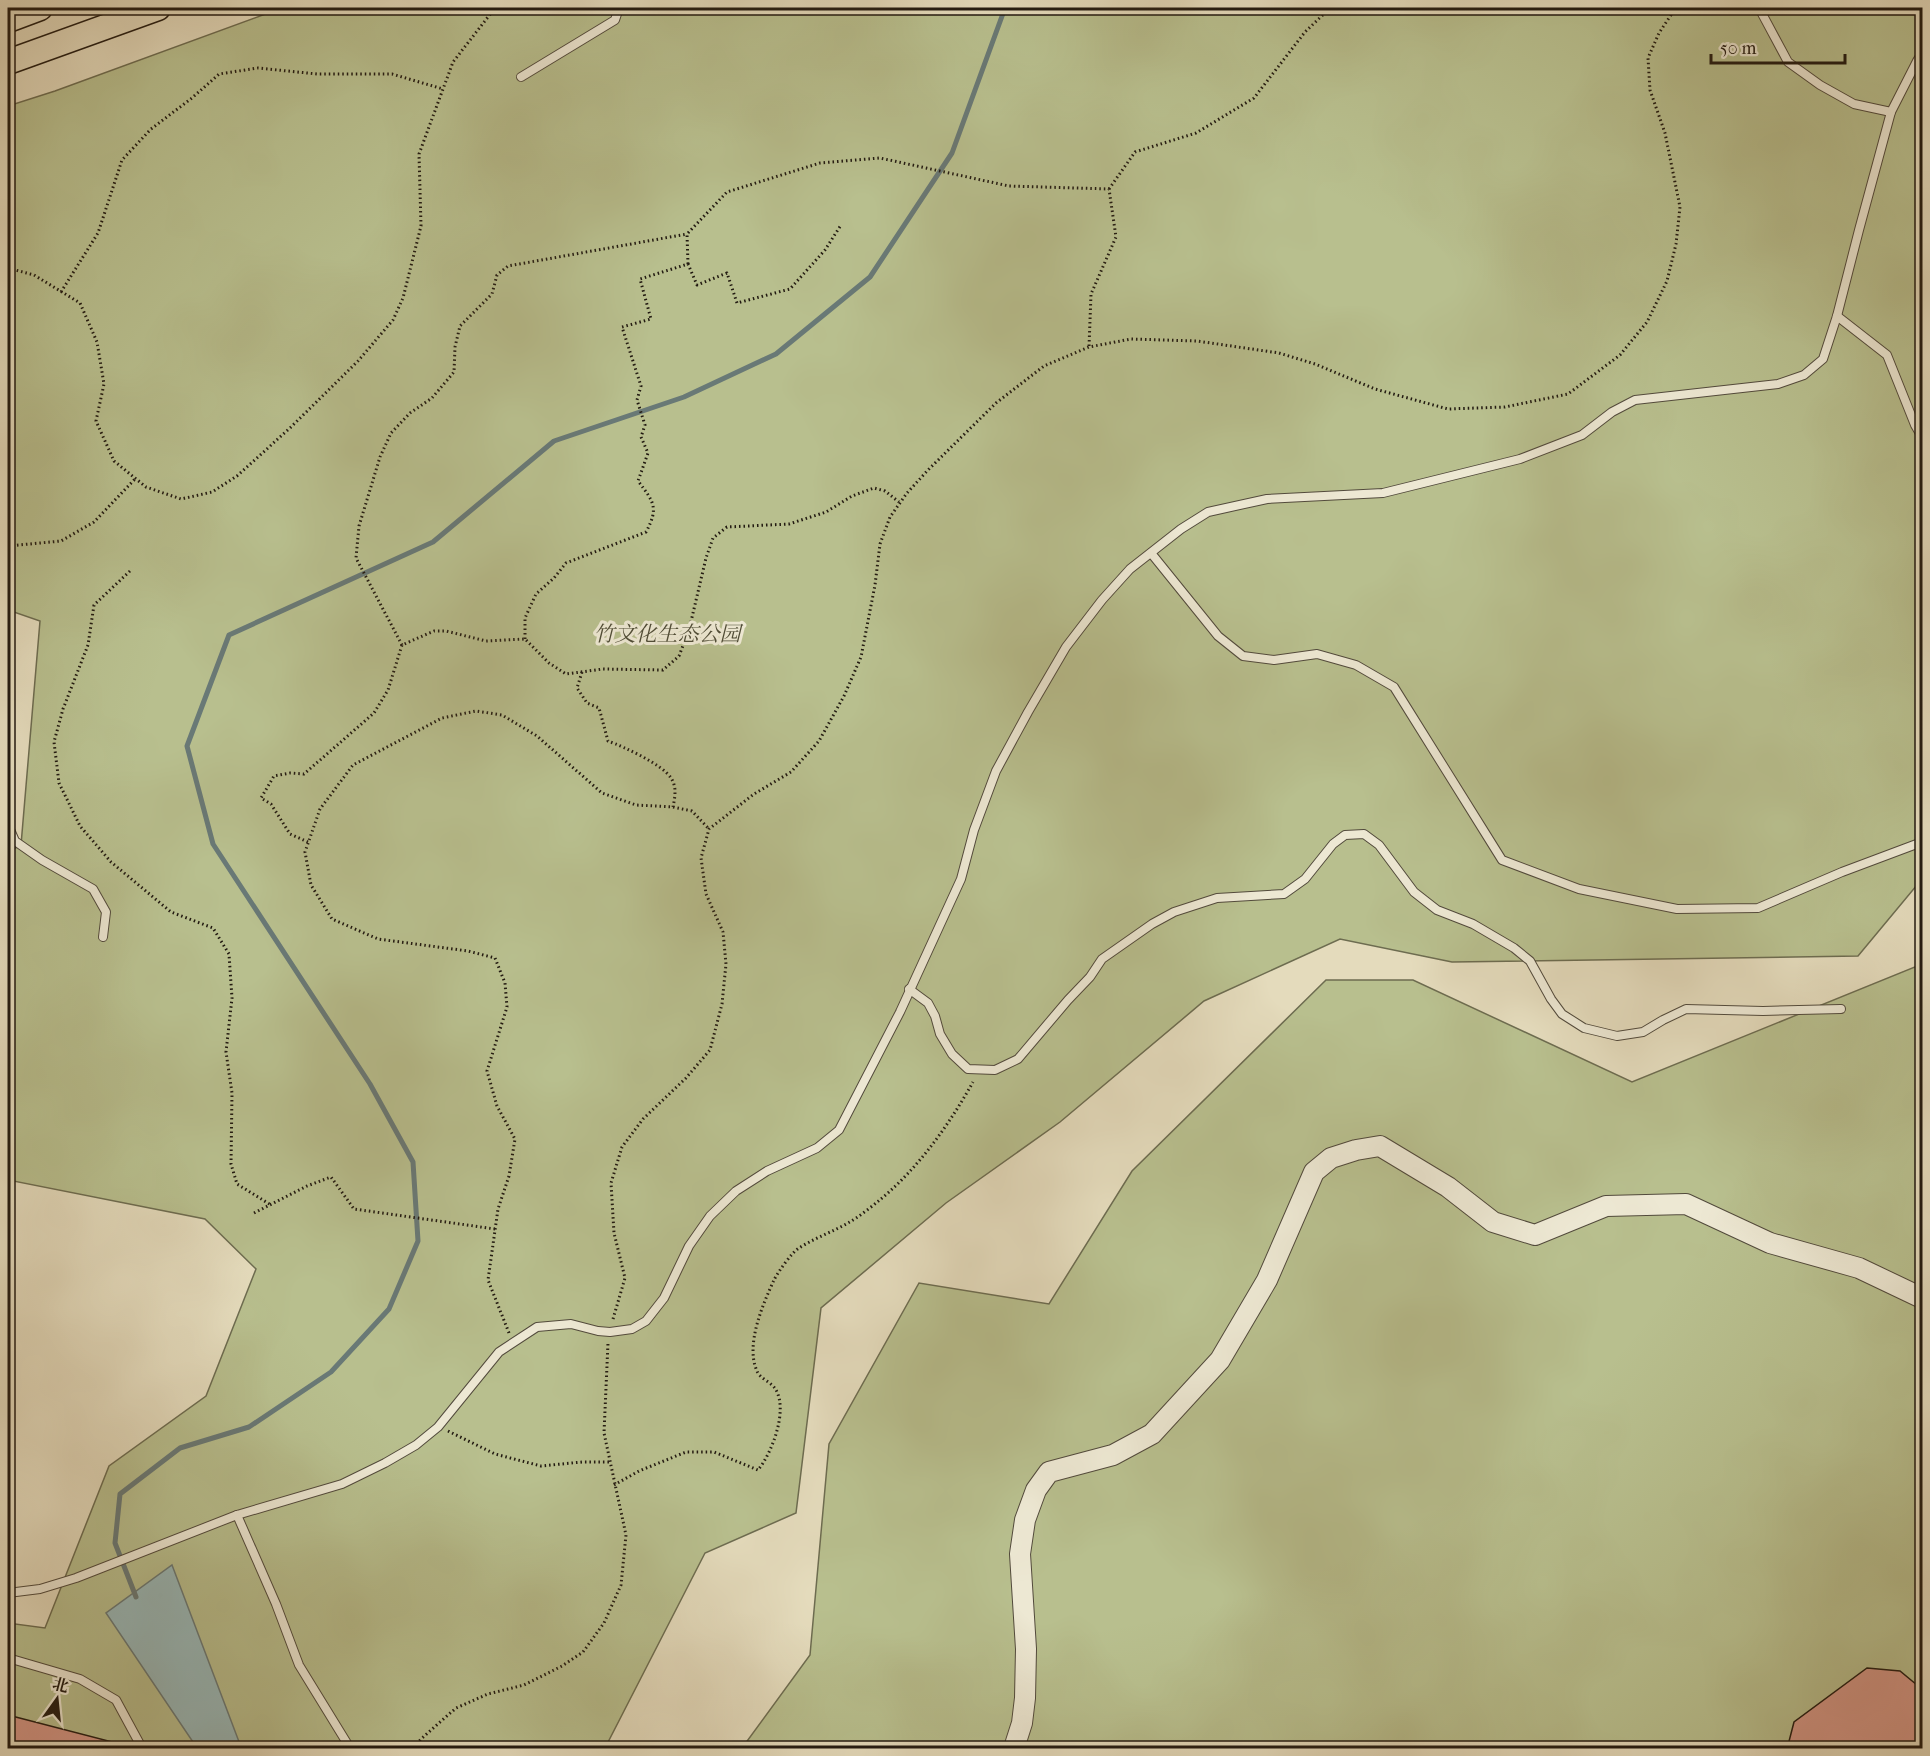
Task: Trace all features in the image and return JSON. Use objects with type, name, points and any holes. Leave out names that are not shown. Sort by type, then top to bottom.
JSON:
[{"type":"main road","points":[[8,20],[40,8]]},
{"type":"main road","points":[[8,62],[158,8]]},
{"type":"street","points":[[1014,1749],[1022,1723],[1025,1698],[1026,1649],[1020,1554],[1025,1520],[1036,1490],[1049,1472],[1113,1455],[1152,1434],[1220,1360],[1267,1280],[1314,1172],[1331,1158],[1356,1150],[1380,1146],[1448,1187],[1492,1222],[1535,1235],[1606,1206],[1686,1204],[1770,1243],[1859,1268],[1923,1298]]},
{"type":"lane","points":[[521,76],[615,20],[619,8]]},
{"type":"lane","points":[[1759,8],[1788,62],[1820,86],[1854,104],[1891,112]]},
{"type":"lane","points":[[8,1593],[40,1589],[75,1578],[237,1515],[342,1484],[416,1445],[438,1427],[499,1352],[537,1327],[571,1324],[610,1332],[632,1329],[646,1321],[664,1298],[689,1246],[710,1216],[736,1191],[767,1171],[817,1148],[839,1130],[900,1012],[961,879],[974,830],[996,771],[1066,647],[1102,600],[1130,569],[1181,529],[1208,512],[1267,499],[1383,493],[1520,459],[1582,435],[1612,412],[1635,400],[1778,384],[1804,375],[1823,359],[1837,316],[1891,112],[1923,53]]},
{"type":"lane","points":[[1837,316],[1887,355],[1915,425],[1923,437]]},
{"type":"lane","points":[[1151,553],[1218,636],[1244,656],[1274,660],[1317,654],[1356,665],[1394,687],[1502,860],[1579,889],[1677,909],[1758,908],[1842,872],[1923,842]]},
{"type":"lane","points":[[8,825],[15,841],[42,860],[93,889],[106,912],[103,938]]},
{"type":"lane","points":[[909,989],[928,1003],[935,1016],[940,1034],[952,1054],[968,1069],[995,1070],[1018,1059],[1090,977],[1102,960],[1152,924],[1174,912],[1217,898],[1284,894],[1305,879],[1333,844],[1345,835],[1364,834],[1379,845],[1414,892],[1437,910],[1473,924],[1514,948],[1530,961],[1562,1014],[1584,1028],[1617,1036],[1643,1032],[1686,1009],[1763,1011],[1841,1009]]},
{"type":"lane","points":[[237,1515],[276,1604],[299,1665],[350,1749]]},
{"type":"lane","points":[[8,1658],[80,1679],[116,1700],[142,1749]]},
{"type":"path","points":[[8,268],[34,275],[80,303],[97,342],[104,384],[96,421],[114,461],[146,487],[181,499],[212,492],[237,476],[298,420],[375,343],[393,320],[403,298],[421,226],[419,154],[453,62],[495,8]]},
{"type":"path","points":[[1089,346],[1092,294],[1116,237],[1109,189],[1135,152],[1196,133],[1254,99],[1305,32],[1330,8]]},
{"type":"path","points":[[414,1749],[421,1739],[456,1708],[488,1694],[524,1685],[562,1666],[583,1652],[604,1623],[621,1585],[626,1535],[604,1433],[610,1332],[625,1278],[615,1233],[611,1183],[622,1147],[643,1119],[679,1086],[710,1050],[722,1005],[726,964],[723,932],[706,894],[701,858],[709,829],[754,794],[791,772],[819,741],[844,696],[861,657],[875,585],[880,544],[890,517],[900,503],[928,470],[996,403],[1044,366],[1089,346],[1131,339],[1197,341],[1279,353],[1315,364],[1375,389],[1448,409],[1505,407],[1568,394],[1620,355],[1647,322],[1667,281],[1676,244],[1680,207],[1665,133],[1650,90],[1648,58],[1659,33],[1671,15],[1671,8]]},
{"type":"path","points":[[61,292],[99,233],[122,160],[151,129],[219,74],[258,68],[317,74],[392,74],[443,89]]},
{"type":"path","points":[[308,842],[290,834],[271,804],[261,798],[274,776],[290,773],[304,774],[374,713],[388,690],[402,645],[356,558],[359,526],[380,457],[391,433],[410,413],[432,398],[454,372],[455,347],[460,326],[492,294],[497,275],[508,266],[687,234],[728,192],[820,163],[880,158],[1009,186],[1109,189]]},
{"type":"path","points":[[687,234],[688,264],[697,285],[727,273],[737,303],[790,290],[825,250],[841,225]]},
{"type":"path","points":[[688,264],[640,279],[651,320],[622,327],[641,386],[637,400],[645,423],[641,437],[648,453],[638,481],[652,499],[654,517],[646,532],[566,563],[554,578],[536,594],[525,618],[525,639],[549,663],[566,674],[603,669],[663,670],[679,656],[689,630],[713,538],[727,527],[789,524],[825,512],[852,496],[874,488],[885,491],[900,503]]},
{"type":"path","points":[[8,530],[9,546],[62,541],[94,522],[136,478]]},
{"type":"path","points":[[130,571],[94,605],[88,645],[63,709],[54,742],[59,783],[80,826],[111,862],[171,912],[213,928],[230,954],[232,998],[226,1052],[232,1093],[231,1164],[237,1185],[271,1204]]},
{"type":"path","points":[[402,645],[434,631],[446,631],[486,641],[525,639]]},
{"type":"path","points":[[582,672],[577,688],[588,703],[599,708],[608,741],[657,765],[672,778],[676,793],[673,807]]},
{"type":"path","points":[[512,1343],[488,1280],[498,1209],[509,1176],[514,1139],[497,1106],[487,1071],[507,1007],[505,983],[495,958],[468,951],[378,939],[332,919],[311,885],[305,852],[320,809],[353,765],[442,718],[477,711],[502,715],[537,736],[602,793],[636,805],[673,807],[692,811],[709,829]]},
{"type":"path","points":[[614,1485],[639,1471],[686,1452],[714,1452],[758,1470],[766,1460],[775,1440],[780,1410],[776,1390],[757,1372],[752,1344],[763,1305],[776,1277],[797,1249],[849,1223],[881,1199],[917,1163],[941,1132],[980,1070]]},
{"type":"path","points":[[254,1213],[307,1186],[331,1177],[354,1209],[472,1227],[495,1228]]},
{"type":"path","points":[[438,1427],[495,1454],[541,1466],[610,1462]]},
{"type":"green space","name":"竹文化生态公园","points":[[282,8],[1922,8],[1922,879],[1858,956],[1452,962],[1340,939],[1204,1001],[1060,1122],[946,1203],[821,1308],[796,1513],[705,1553],[605,1748],[8,1748],[8,1623],[45,1628],[109,1466],[206,1396],[256,1269],[205,1219],[8,1180],[8,852],[21,845],[40,621],[8,610],[8,106]]},
{"type":"green space","points":[[1922,964],[1922,1748],[742,1748],[810,1655],[829,1444],[919,1283],[1049,1304],[1132,1171],[1326,980],[1413,980],[1632,1082]]},
{"type":"water","points":[[172,1565],[243,1748],[197,1748],[106,1613]]},
{"type":"building","points":[[1867,1668],[1900,1671],[1923,1690],[1923,1749],[1787,1749],[1794,1722]]},
{"type":"building","points":[[8,1715],[120,1744],[119,1749],[8,1749]]},
{"type":"waterway","points":[[136,1597],[115,1543],[120,1494],[180,1448],[249,1427],[331,1372],[389,1309],[418,1241],[413,1162],[370,1084],[213,844],[187,746],[229,635],[433,542],[554,441],[684,397],[776,354],[870,277],[952,153],[1005,8]]}]
